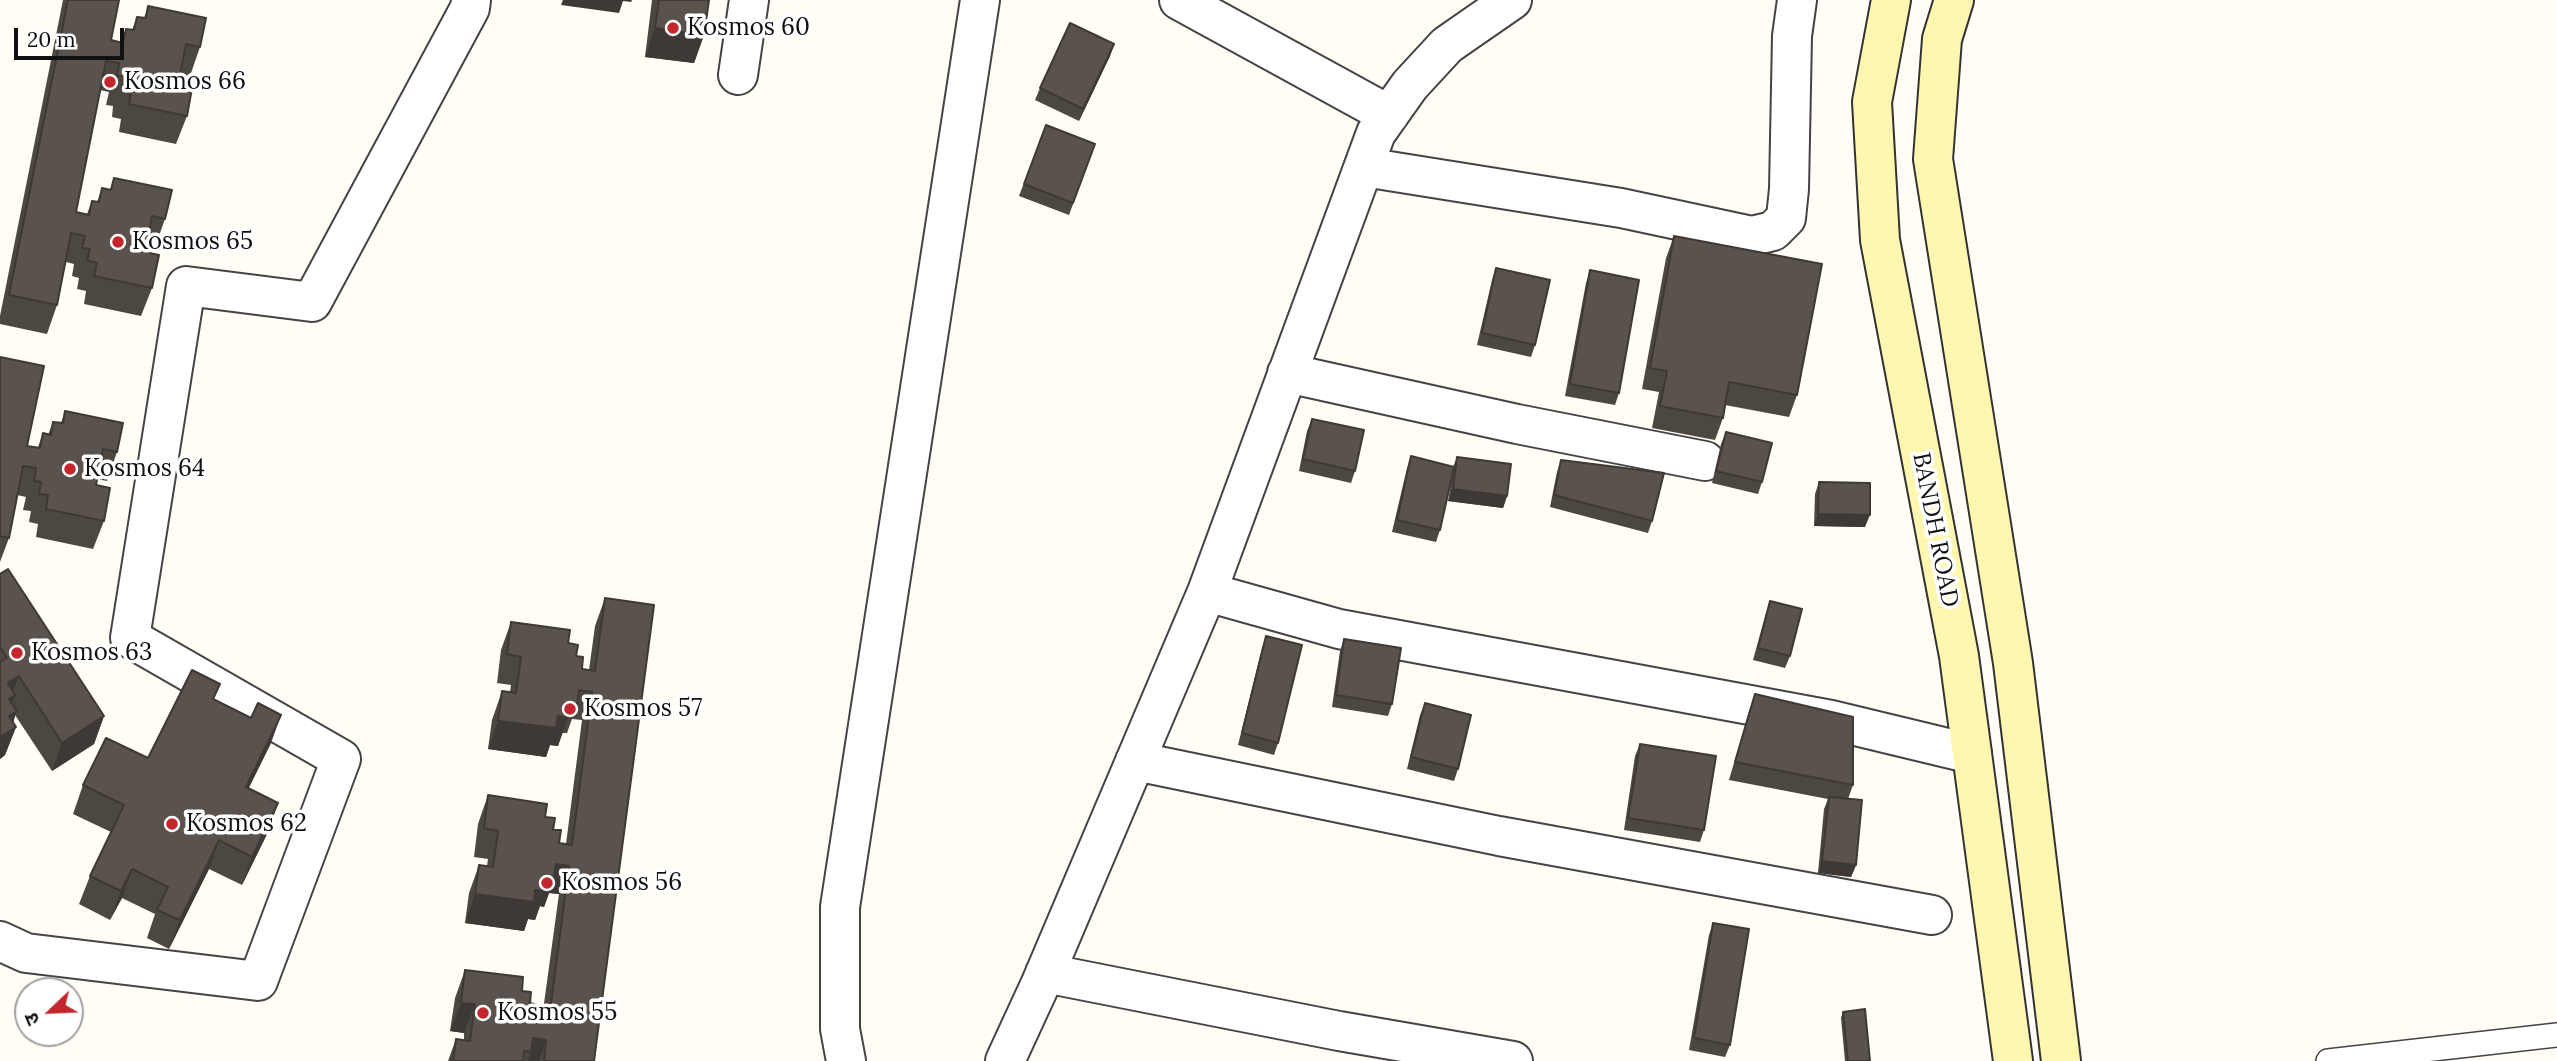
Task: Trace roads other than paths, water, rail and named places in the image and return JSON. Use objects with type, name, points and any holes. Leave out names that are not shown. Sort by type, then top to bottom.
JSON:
[{"type":"main road","name":"BANDH ROAD","points":[[1892,0],[1872,102],[1881,240],[1959,656],[2013,1061]]},
{"type":"main road","points":[[1954,0],[1941,39],[1933,159],[2013,663],[2061,1061]]},
{"type":"street","points":[[0,941],[26,953],[258,981],[341,759],[130,638],[186,286],[312,302],[470,8],[471,0]]},
{"type":"street","points":[[738,75],[749,0]]},
{"type":"street","points":[[846,1061],[840,1029],[839,907],[979,0]]},
{"type":"street","points":[[1179,0],[1389,115]]},
{"type":"street","points":[[1005,1061],[1207,592],[1376,133],[1410,85],[1447,45],[1512,0]]},
{"type":"street","points":[[1364,167],[1621,208],[1752,236],[1773,231],[1786,218],[1790,189],[1792,36],[1797,0]]},
{"type":"street","points":[[1287,373],[1517,424],[1704,461]]},
{"type":"street","points":[[1207,592],[1339,629],[1817,717],[1972,754]]},
{"type":"street","points":[[1135,761],[1499,836],[1932,915]]},
{"type":"street","points":[[1045,973],[1339,1031],[1513,1061]]},
{"type":"lane","points":[[2328,1061],[2557,1035]]},
{"type":"place","name":"Kosmos 60","points":[[673,28]]},
{"type":"place","name":"Kosmos 66","points":[[110,82]]},
{"type":"place","name":"Kosmos 65","points":[[118,242]]},
{"type":"place","name":"Kosmos 64","points":[[70,469]]},
{"type":"place","name":"Kosmos 63","points":[[17,653]]},
{"type":"place","name":"Kosmos 57","points":[[570,709]]},
{"type":"place","name":"Kosmos 62","points":[[172,824]]},
{"type":"place","name":"Kosmos 56","points":[[547,883]]},
{"type":"place","name":"Kosmos 55","points":[[483,1013]]}]
